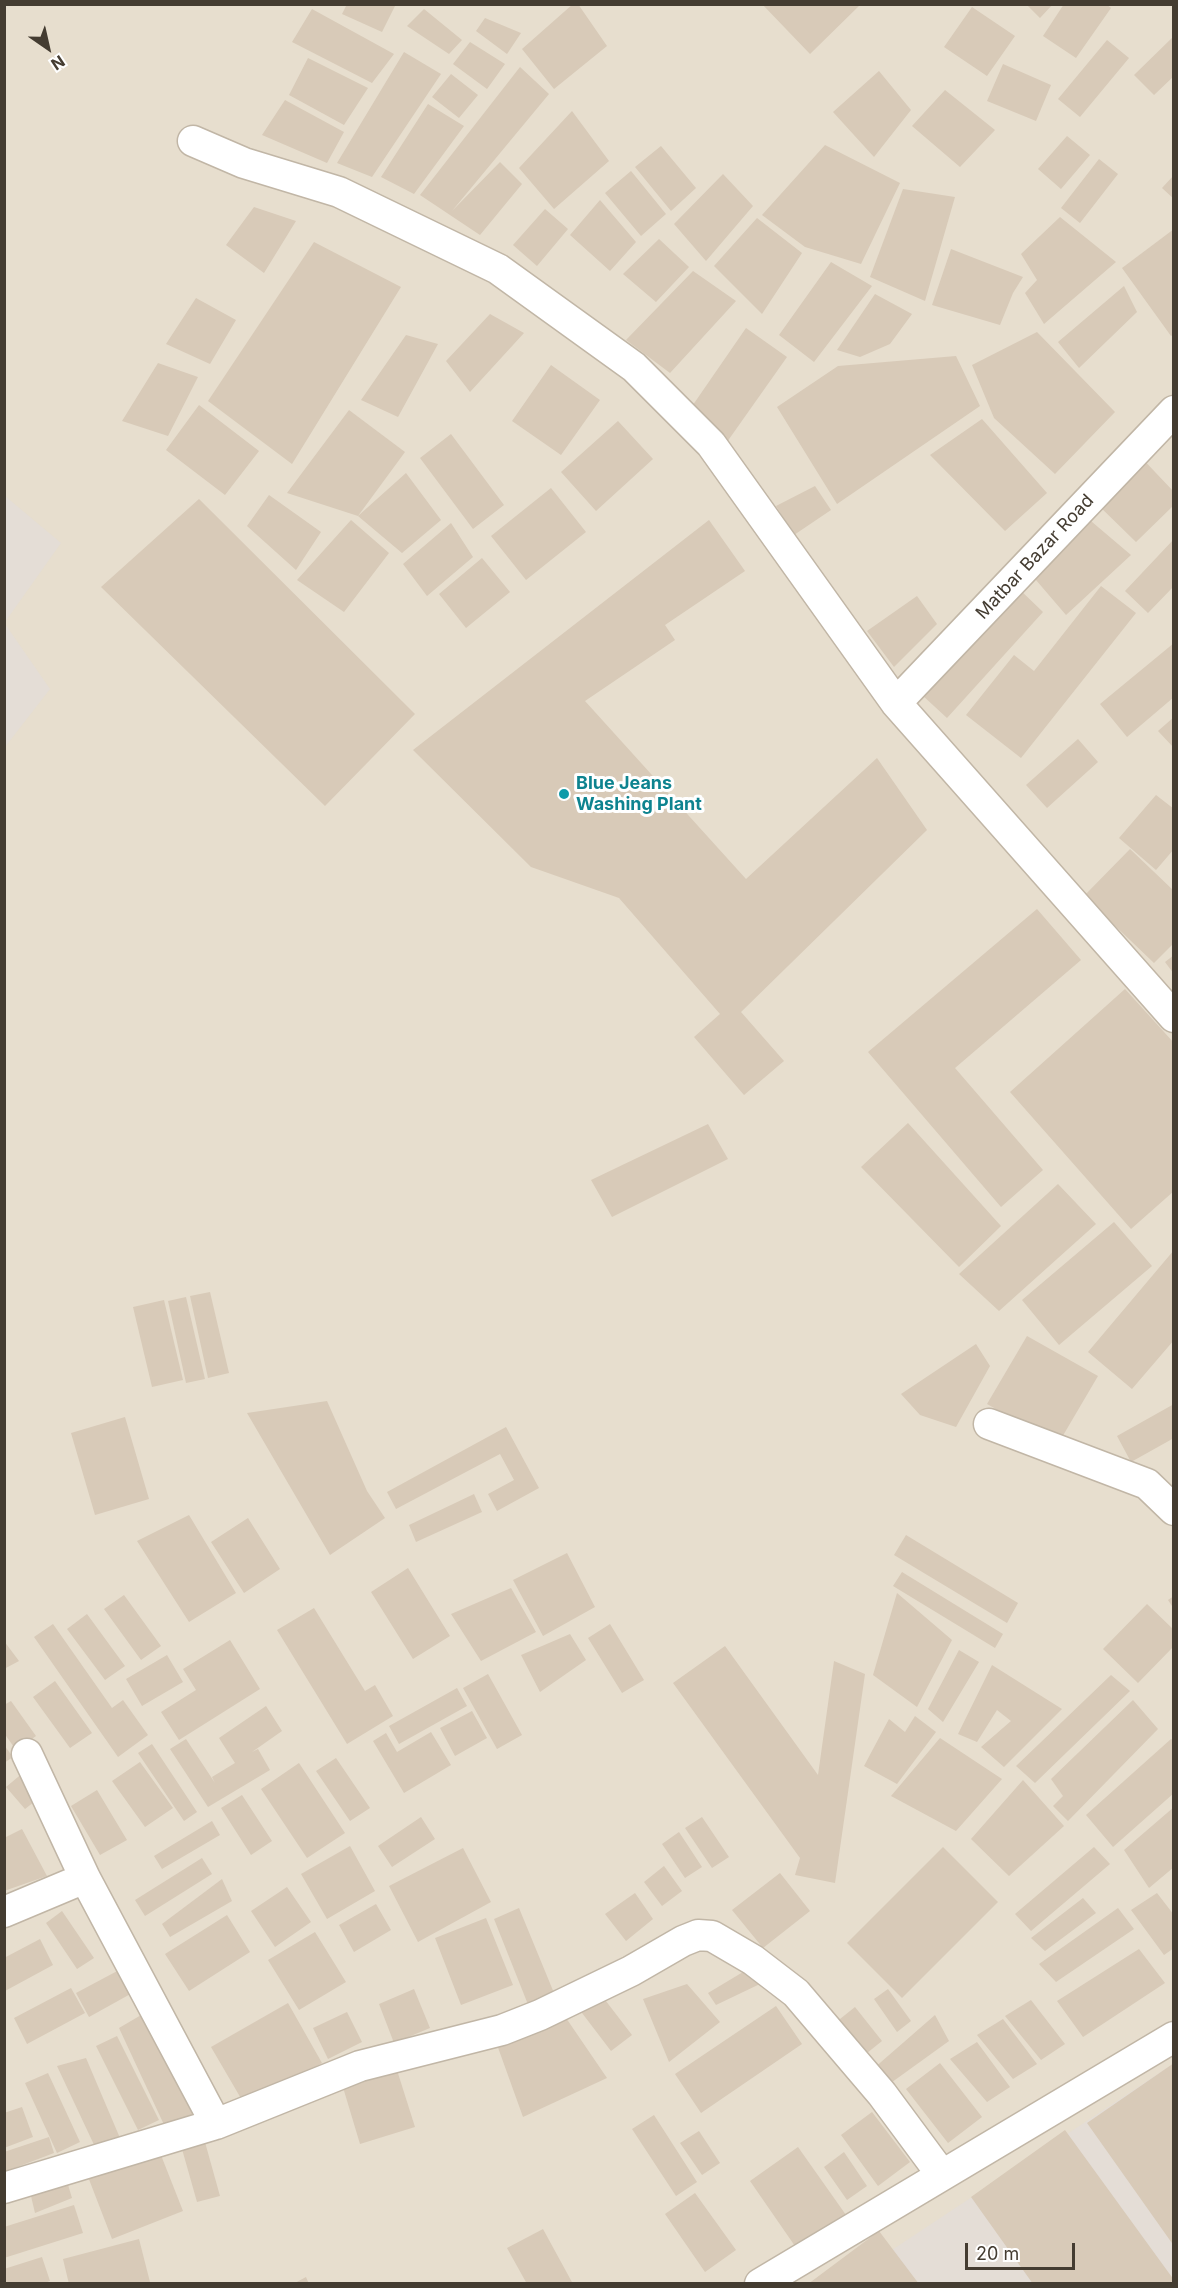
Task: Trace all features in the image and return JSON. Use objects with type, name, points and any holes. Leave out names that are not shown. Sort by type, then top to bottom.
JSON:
[{"type":"street","points":[[193,141],[244,163],[339,192],[498,269],[634,367],[711,444],[896,703],[1173,1017]]},
{"type":"street","name":"Matbar Bazar Road","points":[[896,703],[1173,411]]},
{"type":"street","points":[[989,1425],[1147,1484],[1173,1510]]},
{"type":"street","points":[[27,1754],[85,1878],[216,2124]]},
{"type":"street","points":[[4,1912],[85,1878]]},
{"type":"street","points":[[4,2188],[216,2124],[360,2066],[502,2030],[540,2015],[631,1971],[683,1941],[698,1935],[712,1936],[753,1960],[796,1993],[882,2094],[942,2175]]},
{"type":"street","points":[[760,2283],[1173,2037]]},
{"type":"shaded area","points":[[5,5],[1173,5],[1173,2066],[846,2283],[5,2284]]},
{"type":"shaded area","points":[[5,496],[61,543],[5,622]]},
{"type":"shaded area","points":[[5,624],[50,689],[4,747]]},
{"type":"shaded area","points":[[1173,2064],[1173,2283],[842,2283]]},
{"type":"building","points":[[347,4],[396,4],[382,32],[342,14]]},
{"type":"building","points":[[573,4],[578,4],[607,46],[554,89],[522,49]]},
{"type":"building","points":[[762,4],[861,4],[810,54]]},
{"type":"building","points":[[1026,4],[1053,4],[1040,18]]},
{"type":"building","points":[[1064,4],[1106,4],[1111,8],[1076,58],[1043,36]]},
{"type":"building","points":[[972,7],[1015,36],[987,76],[944,47]]},
{"type":"building","points":[[312,9],[394,54],[372,83],[292,42]]},
{"type":"building","points":[[424,9],[462,40],[449,54],[407,26]]},
{"type":"building","points":[[485,18],[521,33],[507,54],[476,31]]},
{"type":"building","points":[[1174,36],[1174,76],[1154,95],[1134,75]]},
{"type":"building","points":[[1107,40],[1129,58],[1080,117],[1058,99]]},
{"type":"building","points":[[470,42],[505,64],[487,89],[453,64]]},
{"type":"building","points":[[404,52],[441,74],[372,177],[337,163]]},
{"type":"building","points":[[308,58],[368,88],[344,125],[289,95]]},
{"type":"building","points":[[1003,64],[1051,85],[1036,121],[987,101]]},
{"type":"building","points":[[520,67],[549,94],[452,211],[500,162],[522,184],[480,235],[420,195]]},
{"type":"building","points":[[879,71],[911,110],[874,157],[833,112]]},
{"type":"building","points":[[451,74],[478,95],[459,118],[432,97]]},
{"type":"building","points":[[945,90],[995,130],[960,167],[912,126]]},
{"type":"building","points":[[285,100],[344,132],[327,163],[262,135]]},
{"type":"building","points":[[428,104],[464,126],[414,194],[381,177]]},
{"type":"building","points":[[572,111],[609,161],[554,209],[519,168]]},
{"type":"building","points":[[1067,136],[1090,155],[1061,189],[1038,169]]},
{"type":"building","points":[[825,145],[900,183],[861,264],[805,247],[762,215]]},
{"type":"building","points":[[661,146],[696,188],[671,211],[635,167]]},
{"type":"building","points":[[1099,159],[1118,174],[1080,223],[1061,208]]},
{"type":"building","points":[[631,171],[666,214],[641,236],[605,193]]},
{"type":"building","points":[[723,174],[753,206],[706,261],[674,224]]},
{"type":"building","points":[[1174,175],[1174,199],[1162,188]]},
{"type":"building","points":[[903,189],[955,197],[925,301],[870,277]]},
{"type":"building","points":[[600,200],[636,242],[610,271],[570,235]]},
{"type":"building","points":[[254,207],[296,221],[264,273],[226,245]]},
{"type":"building","points":[[545,209],[568,229],[537,266],[513,245]]},
{"type":"building","points":[[1060,217],[1116,262],[1044,324],[1025,293],[1037,280],[1021,254]]},
{"type":"building","points":[[757,218],[802,253],[762,314],[714,266]]},
{"type":"building","points":[[1174,229],[1174,334],[1171,336],[1122,268]]},
{"type":"building","points":[[659,239],[689,267],[656,302],[623,274]]},
{"type":"building","points":[[314,242],[401,287],[292,464],[208,401]]},
{"type":"building","points":[[951,249],[1023,277],[1013,293],[1000,325],[932,305]]},
{"type":"building","points":[[831,262],[872,286],[814,362],[779,335]]},
{"type":"building","points":[[693,271],[736,301],[670,373],[626,340]]},
{"type":"building","points":[[1124,286],[1137,312],[1079,368],[1058,342]]},
{"type":"building","points":[[875,294],[912,314],[890,344],[860,357],[837,350]]},
{"type":"building","points":[[196,298],[236,320],[210,364],[166,344]]},
{"type":"building","points":[[490,314],[524,333],[470,392],[446,361]]},
{"type":"building","points":[[746,328],[787,357],[727,442],[686,415]]},
{"type":"building","points":[[1037,332],[1115,412],[1055,474],[994,418],[972,365]]},
{"type":"building","points":[[406,335],[438,344],[398,417],[361,400]]},
{"type":"building","points":[[956,356],[980,406],[837,504],[777,407],[838,366]]},
{"type":"building","points":[[158,363],[198,377],[168,436],[122,421]]},
{"type":"building","points":[[551,365],[600,400],[561,455],[512,421]]},
{"type":"building","points":[[199,405],[259,451],[225,495],[166,450]]},
{"type":"building","points":[[349,410],[405,452],[358,516],[287,493]]},
{"type":"building","points":[[982,419],[1047,493],[1005,531],[930,455]]},
{"type":"building","points":[[618,421],[653,459],[596,511],[561,472]]},
{"type":"building","points":[[451,434],[504,505],[473,529],[420,458]]},
{"type":"building","points":[[1137,453],[1174,492],[1174,505],[1136,542],[1094,501]]},
{"type":"building","points":[[406,473],[441,520],[402,553],[358,516]]},
{"type":"building","points":[[815,486],[831,510],[794,535],[776,506]]},
{"type":"building","points":[[551,488],[586,532],[526,580],[491,536]]},
{"type":"building","points":[[269,495],[321,532],[296,570],[247,526]]},
{"type":"building","points":[[199,499],[415,714],[325,806],[101,587]]},
{"type":"building","points":[[1085,516],[1131,555],[1066,615],[1030,573]]},
{"type":"building","points":[[351,520],[389,553],[344,612],[297,580]]},
{"type":"building","name":"Blue Jeans Washing Plant","points":[[709,520],[745,571],[665,625],[675,640],[585,701],[746,879],[877,758],[927,830],[741,1012],[784,1061],[744,1095],[694,1037],[720,1014],[619,898],[531,867],[413,750]]},
{"type":"building","points":[[451,523],[473,557],[427,596],[403,564]]},
{"type":"building","points":[[1174,539],[1174,586],[1148,613],[1125,591]]},
{"type":"building","points":[[482,558],[510,592],[466,628],[439,594]]},
{"type":"building","points":[[1101,586],[1136,613],[1021,758],[966,715],[1014,655],[1034,671]]},
{"type":"building","points":[[1018,588],[1043,612],[947,718],[921,694]]},
{"type":"building","points":[[917,596],[937,624],[894,667],[867,631]]},
{"type":"building","points":[[1174,643],[1174,697],[1127,737],[1100,704]]},
{"type":"building","points":[[1174,717],[1174,748],[1158,731]]},
{"type":"building","points":[[1078,739],[1098,762],[1047,808],[1026,785]]},
{"type":"building","points":[[1156,795],[1174,809],[1174,849],[1156,870],[1119,838]]},
{"type":"building","points":[[1130,849],[1174,891],[1174,943],[1154,963],[1084,896]]},
{"type":"building","points":[[1037,909],[1081,960],[955,1068],[1043,1170],[1001,1207],[868,1052]]},
{"type":"building","points":[[1174,955],[1174,974],[1165,962]]},
{"type":"building","points":[[1125,989],[1174,1043],[1174,1191],[1131,1229],[1010,1092]]},
{"type":"building","points":[[908,1123],[1001,1226],[959,1267],[861,1167]]},
{"type":"building","points":[[708,1124],[728,1159],[612,1217],[591,1180]]},
{"type":"building","points":[[1058,1184],[1096,1224],[999,1311],[959,1274]]},
{"type":"building","points":[[1114,1222],[1152,1266],[1059,1345],[1022,1300]]},
{"type":"building","points":[[1174,1250],[1174,1340],[1132,1389],[1088,1352]]},
{"type":"building","points":[[210,1292],[229,1373],[208,1378],[190,1296]]},
{"type":"building","points":[[186,1297],[205,1379],[186,1383],[168,1301]]},
{"type":"building","points":[[164,1300],[183,1380],[152,1387],[133,1307]]},
{"type":"building","points":[[1027,1336],[1098,1376],[1058,1444],[987,1404]]},
{"type":"building","points":[[976,1344],[990,1366],[956,1427],[920,1415],[901,1394]]},
{"type":"building","points":[[327,1401],[367,1491],[385,1518],[330,1555],[247,1413]]},
{"type":"building","points":[[1174,1404],[1174,1438],[1131,1462],[1117,1436]]},
{"type":"building","points":[[125,1417],[149,1499],[95,1515],[71,1433]]},
{"type":"building","points":[[506,1427],[539,1488],[497,1511],[488,1494],[514,1480],[500,1454],[396,1509],[387,1492]]},
{"type":"building","points":[[474,1494],[482,1512],[416,1542],[409,1525]]},
{"type":"building","points":[[189,1515],[236,1593],[189,1622],[137,1541]]},
{"type":"building","points":[[248,1518],[280,1569],[244,1593],[211,1542]]},
{"type":"building","points":[[906,1535],[1018,1603],[1007,1623],[894,1555]]},
{"type":"building","points":[[567,1553],[595,1607],[543,1636],[513,1580]]},
{"type":"building","points":[[408,1568],[450,1636],[413,1659],[371,1592]]},
{"type":"building","points":[[902,1572],[1003,1634],[995,1648],[893,1586]]},
{"type":"building","points":[[511,1588],[536,1632],[481,1661],[451,1614]]},
{"type":"building","points":[[897,1593],[952,1640],[917,1707],[873,1675]]},
{"type":"building","points":[[124,1595],[161,1646],[141,1660],[104,1609]]},
{"type":"building","points":[[1174,1596],[1174,1609],[1168,1600]]},
{"type":"building","points":[[1147,1604],[1174,1630],[1174,1646],[1138,1683],[1103,1649]]},
{"type":"building","points":[[314,1608],[365,1691],[375,1685],[393,1716],[347,1744],[277,1630]]},
{"type":"building","points":[[87,1614],[125,1666],[105,1680],[67,1629]]},
{"type":"building","points":[[53,1624],[112,1708],[123,1700],[148,1735],[118,1757],[34,1637]]},
{"type":"building","points":[[610,1624],[644,1680],[622,1693],[588,1638]]},
{"type":"building","points":[[570,1634],[586,1660],[540,1692],[521,1655]]},
{"type":"building","points":[[230,1640],[260,1689],[179,1740],[161,1712],[196,1690],[183,1669]]},
{"type":"building","points":[[4,1641],[19,1661],[4,1669]]},
{"type":"building","points":[[725,1646],[818,1775],[834,1661],[865,1674],[835,1883],[795,1875],[800,1858],[673,1683]]},
{"type":"building","points":[[959,1650],[979,1662],[943,1722],[928,1709]]},
{"type":"building","points":[[167,1655],[183,1682],[142,1706],[126,1679]]},
{"type":"building","points":[[992,1665],[1062,1709],[1004,1767],[981,1747],[1011,1721],[997,1710],[977,1742],[958,1734]]},
{"type":"building","points":[[488,1674],[522,1735],[497,1749],[463,1688]]},
{"type":"building","points":[[1111,1675],[1130,1691],[1035,1783],[1016,1766]]},
{"type":"building","points":[[55,1681],[92,1733],[70,1748],[33,1697]]},
{"type":"building","points":[[457,1688],[467,1706],[399,1744],[389,1726]]},
{"type":"building","points":[[1133,1700],[1158,1729],[1068,1821],[1053,1806],[1063,1796],[1051,1779]]},
{"type":"building","points":[[11,1701],[36,1736],[16,1750],[4,1733],[4,1705]]},
{"type":"building","points":[[266,1706],[282,1731],[252,1752],[258,1749],[270,1770],[208,1807],[170,1749],[186,1739],[215,1783],[212,1777],[235,1763],[219,1738]]},
{"type":"building","points":[[472,1711],[487,1738],[455,1756],[440,1728]]},
{"type":"building","points":[[915,1716],[936,1732],[897,1784],[864,1766],[889,1719],[905,1732]]},
{"type":"building","points":[[431,1732],[451,1765],[404,1793],[373,1741],[386,1733],[397,1752]]},
{"type":"building","points":[[940,1738],[1002,1779],[956,1831],[891,1796]]},
{"type":"building","points":[[1171,1739],[1174,1741],[1174,1793],[1113,1847],[1086,1815]]},
{"type":"building","points":[[152,1744],[197,1812],[184,1821],[138,1753]]},
{"type":"building","points":[[4,1745],[13,1757],[4,1763]]},
{"type":"building","points":[[336,1758],[370,1808],[350,1821],[316,1771]]},
{"type":"building","points":[[140,1762],[173,1808],[145,1827],[112,1781]]},
{"type":"building","points":[[299,1763],[345,1833],[307,1858],[261,1789]]},
{"type":"building","points":[[24,1772],[43,1795],[25,1809],[6,1787]]},
{"type":"building","points":[[1023,1780],[1064,1826],[1009,1876],[971,1839]]},
{"type":"building","points":[[97,1790],[127,1840],[100,1855],[71,1806]]},
{"type":"building","points":[[242,1795],[272,1841],[251,1855],[221,1808]]},
{"type":"building","points":[[1174,1807],[1174,1867],[1149,1888],[1124,1850]]},
{"type":"building","points":[[421,1817],[435,1839],[392,1867],[378,1846]]},
{"type":"building","points":[[702,1817],[729,1857],[712,1868],[685,1828]]},
{"type":"building","points":[[212,1821],[220,1835],[162,1869],[154,1856]]},
{"type":"building","points":[[22,1829],[47,1876],[4,1891],[4,1838]]},
{"type":"building","points":[[679,1832],[702,1867],[685,1878],[662,1844]]},
{"type":"building","points":[[350,1846],[375,1891],[327,1919],[301,1874]]},
{"type":"building","points":[[943,1847],[998,1902],[902,1998],[847,1943]]},
{"type":"building","points":[[1094,1847],[1110,1864],[1031,1931],[1015,1914]]},
{"type":"building","points":[[463,1848],[491,1902],[418,1942],[389,1886]]},
{"type":"building","points":[[202,1858],[212,1874],[145,1916],[135,1900]]},
{"type":"building","points":[[664,1866],[682,1891],[662,1906],[644,1882]]},
{"type":"building","points":[[780,1873],[810,1911],[763,1948],[732,1910]]},
{"type":"building","points":[[222,1879],[232,1901],[170,1937],[162,1924]]},
{"type":"building","points":[[287,1887],[311,1922],[275,1947],[251,1911]]},
{"type":"building","points":[[635,1893],[653,1919],[626,1941],[605,1914]]},
{"type":"building","points":[[1157,1893],[1174,1915],[1174,1948],[1164,1955],[1131,1910]]},
{"type":"building","points":[[1083,1898],[1096,1913],[1045,1951],[1031,1938]]},
{"type":"building","points":[[376,1904],[391,1930],[354,1952],[339,1925]]},
{"type":"building","points":[[519,1908],[554,1993],[529,2007],[494,1919]]},
{"type":"building","points":[[1118,1908],[1134,1929],[1056,1982],[1039,1964]]},
{"type":"building","points":[[62,1911],[94,1958],[77,1969],[46,1923]]},
{"type":"building","points":[[227,1915],[250,1952],[189,1991],[165,1954]]},
{"type":"building","points":[[486,1918],[513,1985],[461,2005],[435,1938]]},
{"type":"building","points":[[315,1932],[346,1982],[299,2010],[268,1960]]},
{"type":"building","points":[[40,1939],[53,1965],[5,1991],[4,1958]]},
{"type":"building","points":[[1139,1949],[1165,1983],[1083,2037],[1057,2001]]},
{"type":"building","points":[[121,1969],[134,1992],[89,2017],[76,1993]]},
{"type":"building","points":[[748,1969],[762,1983],[716,2005],[708,1993]]},
{"type":"building","points":[[687,1984],[720,2022],[669,2062],[643,1999]]},
{"type":"building","points":[[71,1988],[85,2013],[27,2044],[14,2018]]},
{"type":"building","points":[[414,1989],[430,2028],[394,2043],[379,2004]]},
{"type":"building","points":[[888,1989],[911,2021],[897,2032],[874,1999]]},
{"type":"building","points":[[599,1992],[632,2035],[611,2051],[579,2009]]},
{"type":"building","points":[[1031,2000],[1065,2044],[1041,2060],[1005,2016]]},
{"type":"building","points":[[288,2003],[322,2063],[246,2107],[211,2047]]},
{"type":"building","points":[[776,2006],[802,2044],[701,2113],[675,2074]]},
{"type":"building","points":[[855,2007],[882,2041],[862,2057],[835,2023]]},
{"type":"building","points":[[148,2011],[202,2112],[166,2129],[119,2028]]},
{"type":"building","points":[[347,2012],[362,2042],[328,2059],[313,2028]]},
{"type":"building","points":[[564,2015],[607,2078],[523,2117],[496,2042]]},
{"type":"building","points":[[935,2015],[949,2041],[888,2085],[873,2069]]},
{"type":"building","points":[[1003,2019],[1037,2064],[1013,2079],[977,2035]]},
{"type":"building","points":[[117,2036],[159,2120],[138,2130],[96,2046]]},
{"type":"building","points":[[977,2042],[1010,2087],[987,2102],[950,2059]]},
{"type":"building","points":[[86,2058],[120,2138],[96,2149],[57,2066]]},
{"type":"building","points":[[940,2063],[982,2117],[948,2143],[906,2089]]},
{"type":"building","points":[[1174,2063],[1174,2246],[1087,2123]]},
{"type":"building","points":[[396,2067],[415,2127],[360,2144],[342,2084]]},
{"type":"building","points":[[48,2073],[80,2142],[57,2153],[25,2083]]},
{"type":"building","points":[[22,2107],[33,2137],[4,2148],[4,2113]]},
{"type":"building","points":[[872,2112],[910,2162],[878,2186],[841,2135]]},
{"type":"building","points":[[654,2115],[697,2182],[676,2196],[632,2129]]},
{"type":"building","points":[[1065,2130],[1174,2280],[1174,2284],[1033,2284],[971,2197]]},
{"type":"building","points":[[699,2131],[720,2163],[702,2175],[680,2143]]},
{"type":"building","points":[[203,2135],[220,2196],[197,2202],[180,2142]]},
{"type":"building","points":[[49,2137],[54,2153],[4,2172],[4,2152]]},
{"type":"building","points":[[157,2145],[183,2211],[112,2239],[85,2169]]},
{"type":"building","points":[[798,2147],[846,2215],[797,2249],[750,2181]]},
{"type":"building","points":[[844,2152],[867,2186],[847,2200],[824,2167]]},
{"type":"building","points":[[66,2178],[72,2198],[35,2213],[30,2192]]},
{"type":"building","points":[[695,2193],[736,2250],[705,2272],[665,2214]]},
{"type":"building","points":[[74,2205],[83,2233],[4,2258],[4,2227]]},
{"type":"building","points":[[543,2229],[573,2284],[527,2284],[507,2248]]},
{"type":"building","points":[[879,2231],[919,2284],[808,2284]]},
{"type":"building","points":[[139,2239],[150,2282],[69,2284],[63,2259]]},
{"type":"building","points":[[42,2257],[50,2281],[42,2284],[4,2284],[4,2269]]},
{"type":"building","points":[[306,2277],[309,2284],[293,2284]]},
{"type":"place","name":"Blue Jeans Washing Plant","points":[[564,794]]}]
